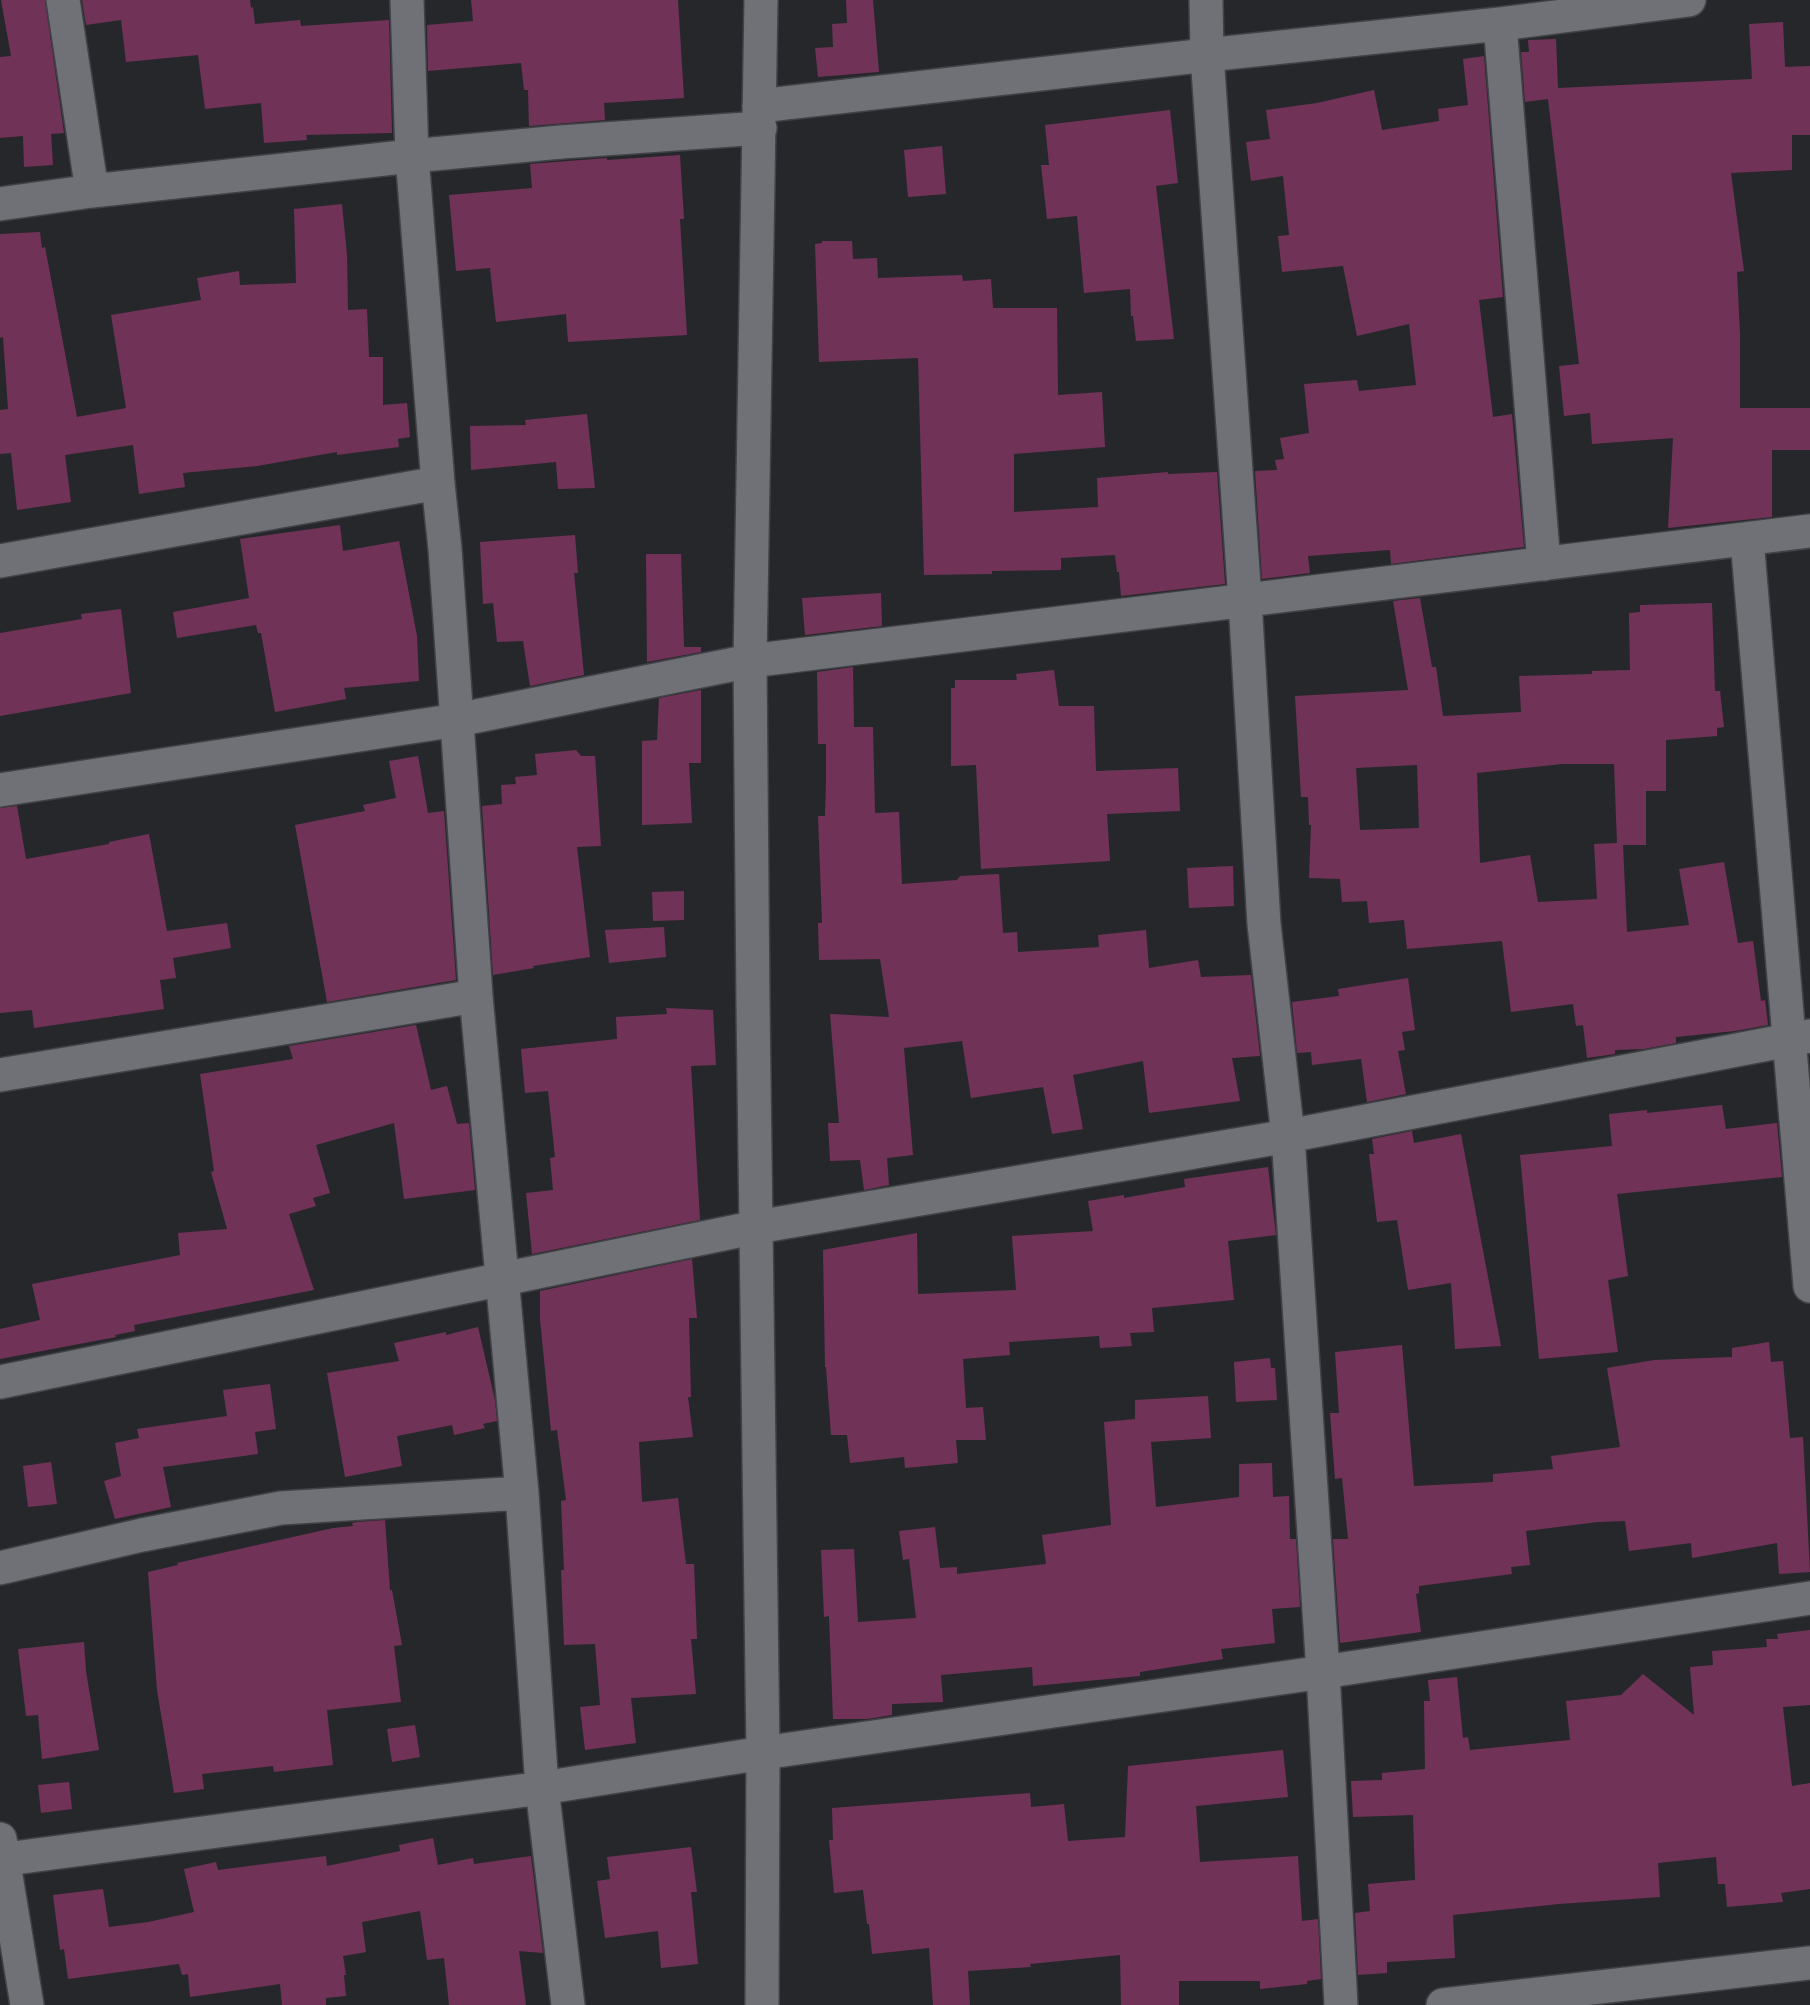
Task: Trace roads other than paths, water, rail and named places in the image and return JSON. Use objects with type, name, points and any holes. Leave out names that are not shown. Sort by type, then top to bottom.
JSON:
[{"type":"street","points":[[63,0],[92,191]]},
{"type":"street","points":[[407,0],[412,156],[445,549],[476,996],[522,1493],[543,1788],[568,2005]]},
{"type":"street","points":[[761,0],[750,661],[764,1753],[762,2005]]},
{"type":"street","points":[[1206,0],[1207,55],[1245,600],[1264,924],[1288,1137],[1323,1672],[1341,2005]]},
{"type":"street","points":[[0,204],[92,191],[561,142],[1207,55],[1500,24],[1689,0]]},
{"type":"street","points":[[1500,24],[1544,564]]},
{"type":"street","points":[[0,561],[438,483]]},
{"type":"street","points":[[0,790],[457,720],[750,661],[1810,531]]},
{"type":"street","points":[[1747,539],[1800,1038],[1810,1286]]},
{"type":"street","points":[[0,1075],[476,996]]},
{"type":"street","points":[[0,1382],[757,1227],[1288,1137],[1800,1038]]},
{"type":"street","points":[[0,1568],[142,1535],[281,1508],[522,1493]]},
{"type":"street","points":[[27,2005],[1,1853],[543,1788],[764,1753],[1323,1672],[1810,1598]]},
{"type":"street","points":[[1443,2005],[1810,1963]]}]
